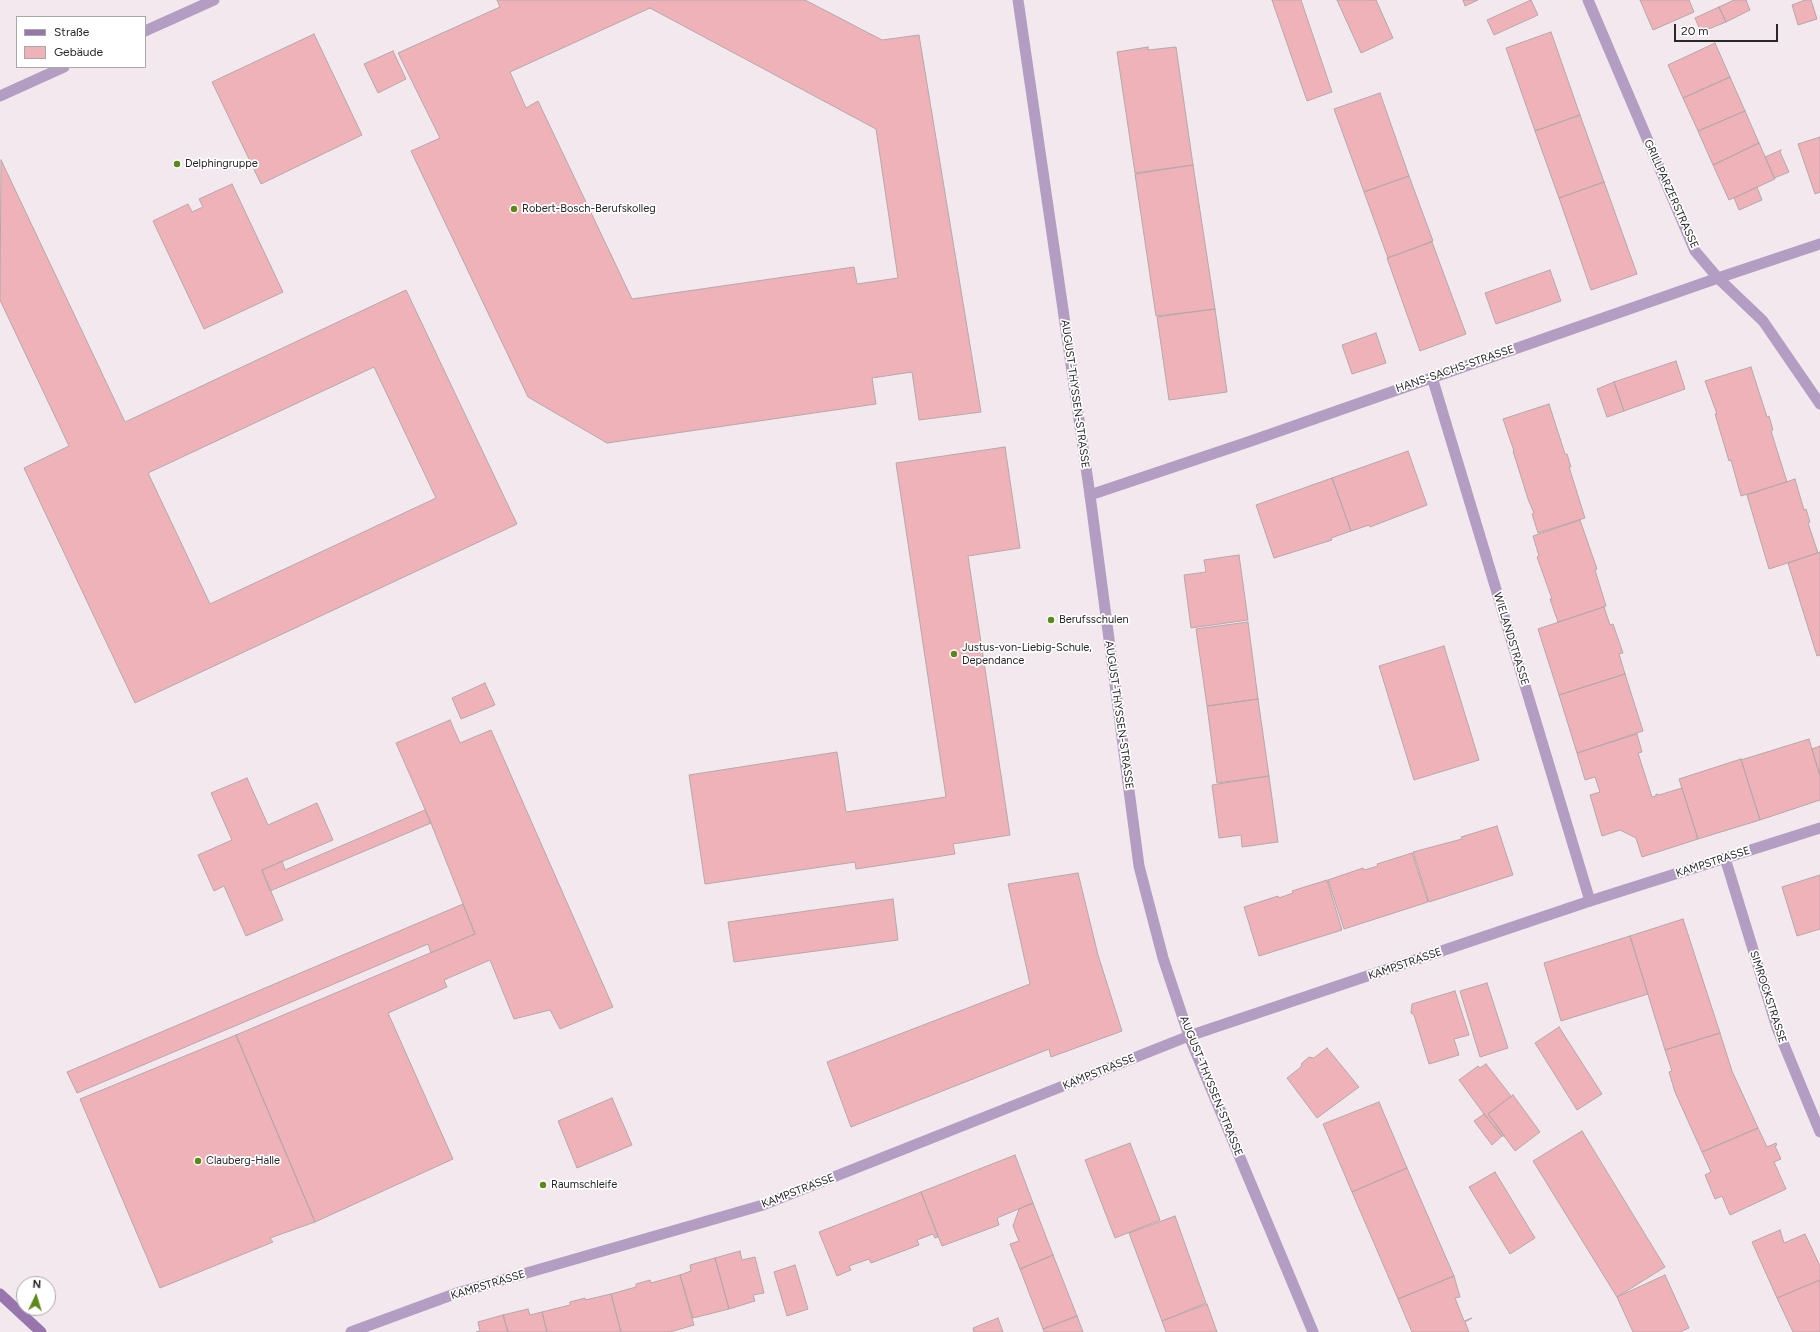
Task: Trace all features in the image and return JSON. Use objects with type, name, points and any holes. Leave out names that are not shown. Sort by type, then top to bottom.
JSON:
[{"type":"main road","points":[[0,1294],[41,1332]]},
{"type":"street","points":[[146,31],[214,0]]},
{"type":"street","name":"AUGUST-THYSSEN-STRASSE","points":[[1018,0],[1090,496],[1139,866],[1163,958],[1189,1036],[1313,1332]]},
{"type":"street","name":"GRILLPARZERSTRASSE","points":[[1588,0],[1696,251],[1718,278],[1763,321],[1820,404]]},
{"type":"street","points":[[0,96],[62,68]]},
{"type":"street","name":"HANS-SACHS-STRASSE","points":[[1090,496],[1820,244]]},
{"type":"street","name":"WIELANDSTRASSE","points":[[1432,377],[1590,901]]},
{"type":"street","name":"KAMPSTRASSE","points":[[351,1332],[457,1293],[763,1205],[1189,1036],[1590,901],[1820,828]]},
{"type":"street","name":"SIMROCKSTRASSE","points":[[1725,858],[1777,1028],[1820,1132]]},
{"type":"street","name":"KAMPSTRASSE","points":[[368,1332],[382,1321]]},
{"type":"building","name":"Robert-Bosch-Berufskolleg","points":[[497,0],[805,0],[882,40],[919,35],[981,412],[919,420],[912,372],[872,378],[876,404],[607,443],[528,397],[411,151],[440,138],[398,53],[500,7]],"holes":[[[650,8],[876,129],[898,278],[857,284],[854,267],[632,299],[538,101],[526,108],[510,72]]]},
{"type":"building","points":[[1272,0],[1301,0],[1332,92],[1307,101]]},
{"type":"building","points":[[1337,0],[1376,0],[1393,38],[1361,53]]},
{"type":"building","points":[[1463,0],[1478,0],[1465,6]]},
{"type":"building","points":[[1531,0],[1538,15],[1494,35],[1487,20]]},
{"type":"building","points":[[1640,0],[1689,0],[1694,12],[1653,30]]},
{"type":"building","points":[[1734,0],[1746,0],[1750,10],[1726,22],[1719,7]]},
{"type":"building","points":[[1805,0],[1811,0],[1817,19],[1798,25],[1792,5]]},
{"type":"building","points":[[1719,7],[1726,22],[1701,32],[1695,18]]},
{"type":"building","points":[[1551,32],[1580,115],[1535,131],[1506,48]]},
{"type":"building","points":[[314,34],[362,135],[261,184],[212,82]]},
{"type":"building","points":[[1715,43],[1730,77],[1683,98],[1668,65]]},
{"type":"building","points":[[1148,47],[1148,50],[1176,47],[1193,165],[1135,173],[1117,52]]},
{"type":"building","points":[[393,51],[406,79],[378,93],[364,64]]},
{"type":"building","points":[[1730,77],[1745,111],[1698,131],[1683,98]]},
{"type":"building","points":[[1380,93],[1409,176],[1364,192],[1334,109]]},
{"type":"building","points":[[1745,111],[1759,143],[1713,165],[1698,131]]},
{"type":"building","points":[[1580,115],[1604,182],[1559,198],[1535,131]]},
{"type":"building","points":[[1820,137],[1820,192],[1815,194],[1798,144]]},
{"type":"building","points":[[1759,143],[1775,179],[1729,200],[1713,165]]},
{"type":"building","points":[[1781,150],[1780,152],[1789,172],[1774,178],[1765,157]]},
{"type":"building","points":[[1,160],[125,422],[406,290],[517,524],[135,703],[24,468],[69,446],[0,300]],"holes":[[[374,367],[436,498],[210,604],[148,473]]]},
{"type":"building","points":[[1193,165],[1215,309],[1156,316],[1135,174]]},
{"type":"building","points":[[1409,176],[1433,241],[1388,258],[1364,192]]},
{"type":"building","points":[[1604,182],[1637,274],[1591,290],[1559,198]]},
{"type":"building","points":[[232,184],[283,292],[204,329],[153,221],[188,204],[192,212],[203,207],[199,199]]},
{"type":"building","points":[[1757,187],[1762,200],[1739,210],[1734,198]]},
{"type":"building","points":[[1432,242],[1466,334],[1420,351],[1387,258]]},
{"type":"building","points":[[1550,270],[1561,301],[1496,324],[1485,293]]},
{"type":"building","points":[[1215,309],[1227,392],[1169,400],[1157,317]]},
{"type":"building","points":[[1376,333],[1386,363],[1352,374],[1342,345]]},
{"type":"building","points":[[1676,361],[1685,389],[1624,411],[1614,382]]},
{"type":"building","points":[[1751,367],[1767,417],[1769,416],[1773,430],[1771,431],[1787,482],[1741,496],[1731,460],[1729,461],[1715,414],[1717,414],[1705,381]]},
{"type":"building","points":[[1614,382],[1624,411],[1607,417],[1597,389]]},
{"type":"building","points":[[1549,404],[1565,454],[1567,454],[1571,467],[1569,467],[1585,518],[1538,533],[1532,514],[1534,513],[1528,499],[1503,419]]},
{"type":"building","name":"Justus-von-Liebig-Schule, Dependance","points":[[1005,447],[1020,548],[968,556],[1010,835],[953,844],[955,854],[856,869],[855,862],[705,884],[689,775],[837,752],[846,812],[946,797],[896,463]]},
{"type":"building","points":[[1408,451],[1427,505],[1370,527],[1369,525],[1351,531],[1332,478]]},
{"type":"building","points":[[1332,478],[1351,531],[1331,538],[1332,540],[1274,558],[1256,505]]},
{"type":"building","points":[[1795,479],[1804,510],[1806,509],[1810,522],[1808,523],[1818,553],[1769,569],[1747,495]]},
{"type":"building","points":[[1580,520],[1597,569],[1595,570],[1606,606],[1558,622],[1550,599],[1552,599],[1537,557],[1539,556],[1533,536]]},
{"type":"building","points":[[1820,552],[1820,655],[1817,656],[1788,563]]},
{"type":"building","points":[[1239,555],[1248,620],[1191,628],[1184,575],[1206,572],[1204,560]]},
{"type":"building","points":[[1604,607],[1610,625],[1613,624],[1623,653],[1619,654],[1625,674],[1559,695],[1538,629]]},
{"type":"building","points":[[1248,622],[1258,699],[1207,706],[1196,629]]},
{"type":"building","points":[[1444,646],[1479,760],[1414,780],[1379,666]]},
{"type":"building","points":[[1625,674],[1643,731],[1577,753],[1559,695]]},
{"type":"building","points":[[485,683],[495,705],[461,719],[452,698]]},
{"type":"building","points":[[1258,699],[1269,776],[1217,783],[1207,706]]},
{"type":"building","points":[[450,720],[460,743],[491,730],[613,1007],[560,1029],[550,1010],[514,1019],[490,960],[444,980],[447,987],[388,1013],[453,1159],[315,1222],[236,1035],[475,934],[431,823],[396,743]]},
{"type":"building","points":[[1637,734],[1642,752],[1638,753],[1652,797],[1656,796],[1656,794],[1659,795],[1682,788],[1698,839],[1642,857],[1636,838],[1620,830],[1602,836],[1590,795],[1600,792],[1595,777],[1585,780],[1577,753]]},
{"type":"building","points":[[1809,739],[1820,776],[1820,800],[1760,820],[1741,760]]},
{"type":"building","points":[[1820,746],[1820,776],[1812,749]]},
{"type":"building","points":[[1741,759],[1760,820],[1698,839],[1679,779]]},
{"type":"building","points":[[1269,776],[1278,842],[1242,847],[1241,835],[1219,838],[1212,785]]},
{"type":"building","points":[[247,778],[268,825],[317,803],[333,840],[262,870],[283,920],[246,936],[224,886],[214,891],[198,855],[232,840],[211,793]]},
{"type":"building","points":[[425,810],[431,823],[270,891],[262,870],[282,861],[285,870]]},
{"type":"building","points":[[1497,826],[1513,875],[1429,902],[1413,852],[1462,839],[1461,837]]},
{"type":"building","points":[[1412,853],[1428,902],[1344,929],[1328,880],[1363,868],[1364,870],[1378,866],[1377,864]]},
{"type":"building","points":[[1078,873],[1098,955],[1122,1031],[1051,1057],[1049,1049],[851,1127],[827,1062],[1030,984],[1008,884]]},
{"type":"building","points":[[1820,875],[1820,929],[1797,936],[1782,887]]},
{"type":"building","points":[[1327,880],[1342,930],[1259,956],[1244,907],[1278,896],[1279,898],[1293,893],[1292,891]]},
{"type":"building","points":[[893,899],[898,940],[734,962],[728,922]]},
{"type":"building","points":[[463,904],[475,934],[431,953],[428,944],[77,1093],[67,1072]]},
{"type":"building","points":[[1683,919],[1720,1033],[1665,1050],[1630,936]]},
{"type":"building","points":[[1630,936],[1648,994],[1561,1021],[1544,963]]},
{"type":"building","points":[[1487,983],[1508,1048],[1480,1057],[1460,991]]},
{"type":"building","points":[[1455,991],[1469,1035],[1454,1039],[1459,1055],[1429,1064],[1414,1015],[1411,1013],[1412,1004]]},
{"type":"building","points":[[1559,1027],[1602,1094],[1577,1110],[1535,1043]]},
{"type":"building","points":[[1720,1033],[1732,1071],[1758,1128],[1702,1152],[1675,1092],[1669,1072],[1672,1071],[1665,1050]]},
{"type":"building","name":"Clauberg-Halle","points":[[236,1035],[315,1222],[270,1238],[273,1242],[160,1288],[80,1099]]},
{"type":"building","points":[[1327,1048],[1359,1087],[1317,1118],[1287,1078],[1301,1067],[1302,1063],[1309,1057],[1314,1058]]},
{"type":"building","points":[[1486,1064],[1511,1096],[1488,1114],[1505,1136],[1502,1136],[1459,1080],[1478,1066],[1480,1068]]},
{"type":"building","points":[[1513,1095],[1540,1132],[1515,1151],[1488,1114]]},
{"type":"building","points":[[612,1098],[632,1145],[577,1168],[558,1121]]},
{"type":"building","points":[[1379,1102],[1407,1168],[1352,1192],[1323,1124]]},
{"type":"building","points":[[1484,1114],[1502,1136],[1492,1145],[1474,1121]]},
{"type":"building","points":[[1758,1128],[1767,1147],[1776,1143],[1777,1145],[1775,1146],[1781,1159],[1774,1162],[1786,1189],[1730,1215],[1722,1196],[1715,1199],[1705,1175],[1711,1172],[1702,1152]]},
{"type":"building","points":[[1582,1131],[1665,1267],[1617,1297],[1533,1161]]},
{"type":"building","points":[[1130,1143],[1160,1220],[1115,1238],[1085,1160]]},
{"type":"building","points":[[1015,1155],[1033,1203],[997,1218],[999,1225],[942,1246],[921,1192]]},
{"type":"building","points":[[1407,1168],[1454,1276],[1398,1299],[1352,1192]]},
{"type":"building","points":[[1495,1172],[1535,1238],[1510,1254],[1469,1187]]},
{"type":"building","points":[[921,1192],[938,1237],[935,1238],[933,1234],[917,1240],[919,1245],[871,1263],[869,1259],[849,1266],[851,1270],[837,1276],[819,1232]]},
{"type":"building","points":[[1033,1203],[1053,1255],[1020,1269],[1010,1244],[1019,1241],[1013,1226],[1019,1209]]},
{"type":"building","points":[[1175,1216],[1206,1303],[1162,1321],[1129,1233]]},
{"type":"building","points":[[1780,1230],[1784,1243],[1805,1234],[1820,1266],[1820,1280],[1777,1298],[1752,1242]]},
{"type":"building","points":[[740,1251],[742,1260],[755,1257],[764,1293],[753,1295],[755,1301],[729,1309],[715,1258]]},
{"type":"building","points":[[1053,1255],[1077,1316],[1043,1329],[1020,1269]]},
{"type":"building","points":[[715,1258],[729,1309],[693,1318],[680,1275],[691,1271],[690,1265]]},
{"type":"building","points":[[795,1265],[808,1309],[787,1316],[774,1272]]},
{"type":"building","points":[[680,1275],[694,1325],[670,1332],[621,1332],[611,1294],[636,1287],[636,1284],[650,1280],[651,1283]]},
{"type":"building","points":[[1665,1275],[1689,1328],[1680,1332],[1633,1332],[1617,1297]]},
{"type":"building","points":[[1454,1276],[1460,1297],[1455,1298],[1464,1321],[1472,1318],[1465,1322],[1469,1332],[1412,1332],[1398,1299]]},
{"type":"building","points":[[1820,1280],[1820,1332],[1793,1332],[1777,1298]]},
{"type":"building","points":[[611,1294],[621,1332],[547,1332],[542,1312],[570,1305],[570,1302],[585,1298],[585,1300]]},
{"type":"building","points":[[1207,1304],[1217,1332],[1166,1332],[1162,1321]]},
{"type":"building","points":[[528,1309],[530,1315],[542,1312],[547,1332],[508,1332],[503,1315]]},
{"type":"building","points":[[503,1315],[508,1332],[476,1332],[480,1331],[478,1322]]},
{"type":"building","points":[[1077,1316],[1083,1332],[1044,1332],[1043,1329]]},
{"type":"building","points":[[998,1318],[1003,1332],[974,1332],[973,1328]]},
{"type":"place","name":"Delphingruppe","points":[[177,164]]},
{"type":"place","name":"Robert-Bosch-Berufskolleg","points":[[514,209]]},
{"type":"place","name":"Berufsschulen","points":[[1051,620]]},
{"type":"place","name":"Justus-von-Liebig-Schule, Dependance","points":[[954,654]]},
{"type":"place","name":"Clauberg-Halle","points":[[198,1161]]},
{"type":"place","name":"Raumschleife","points":[[543,1185]]}]
